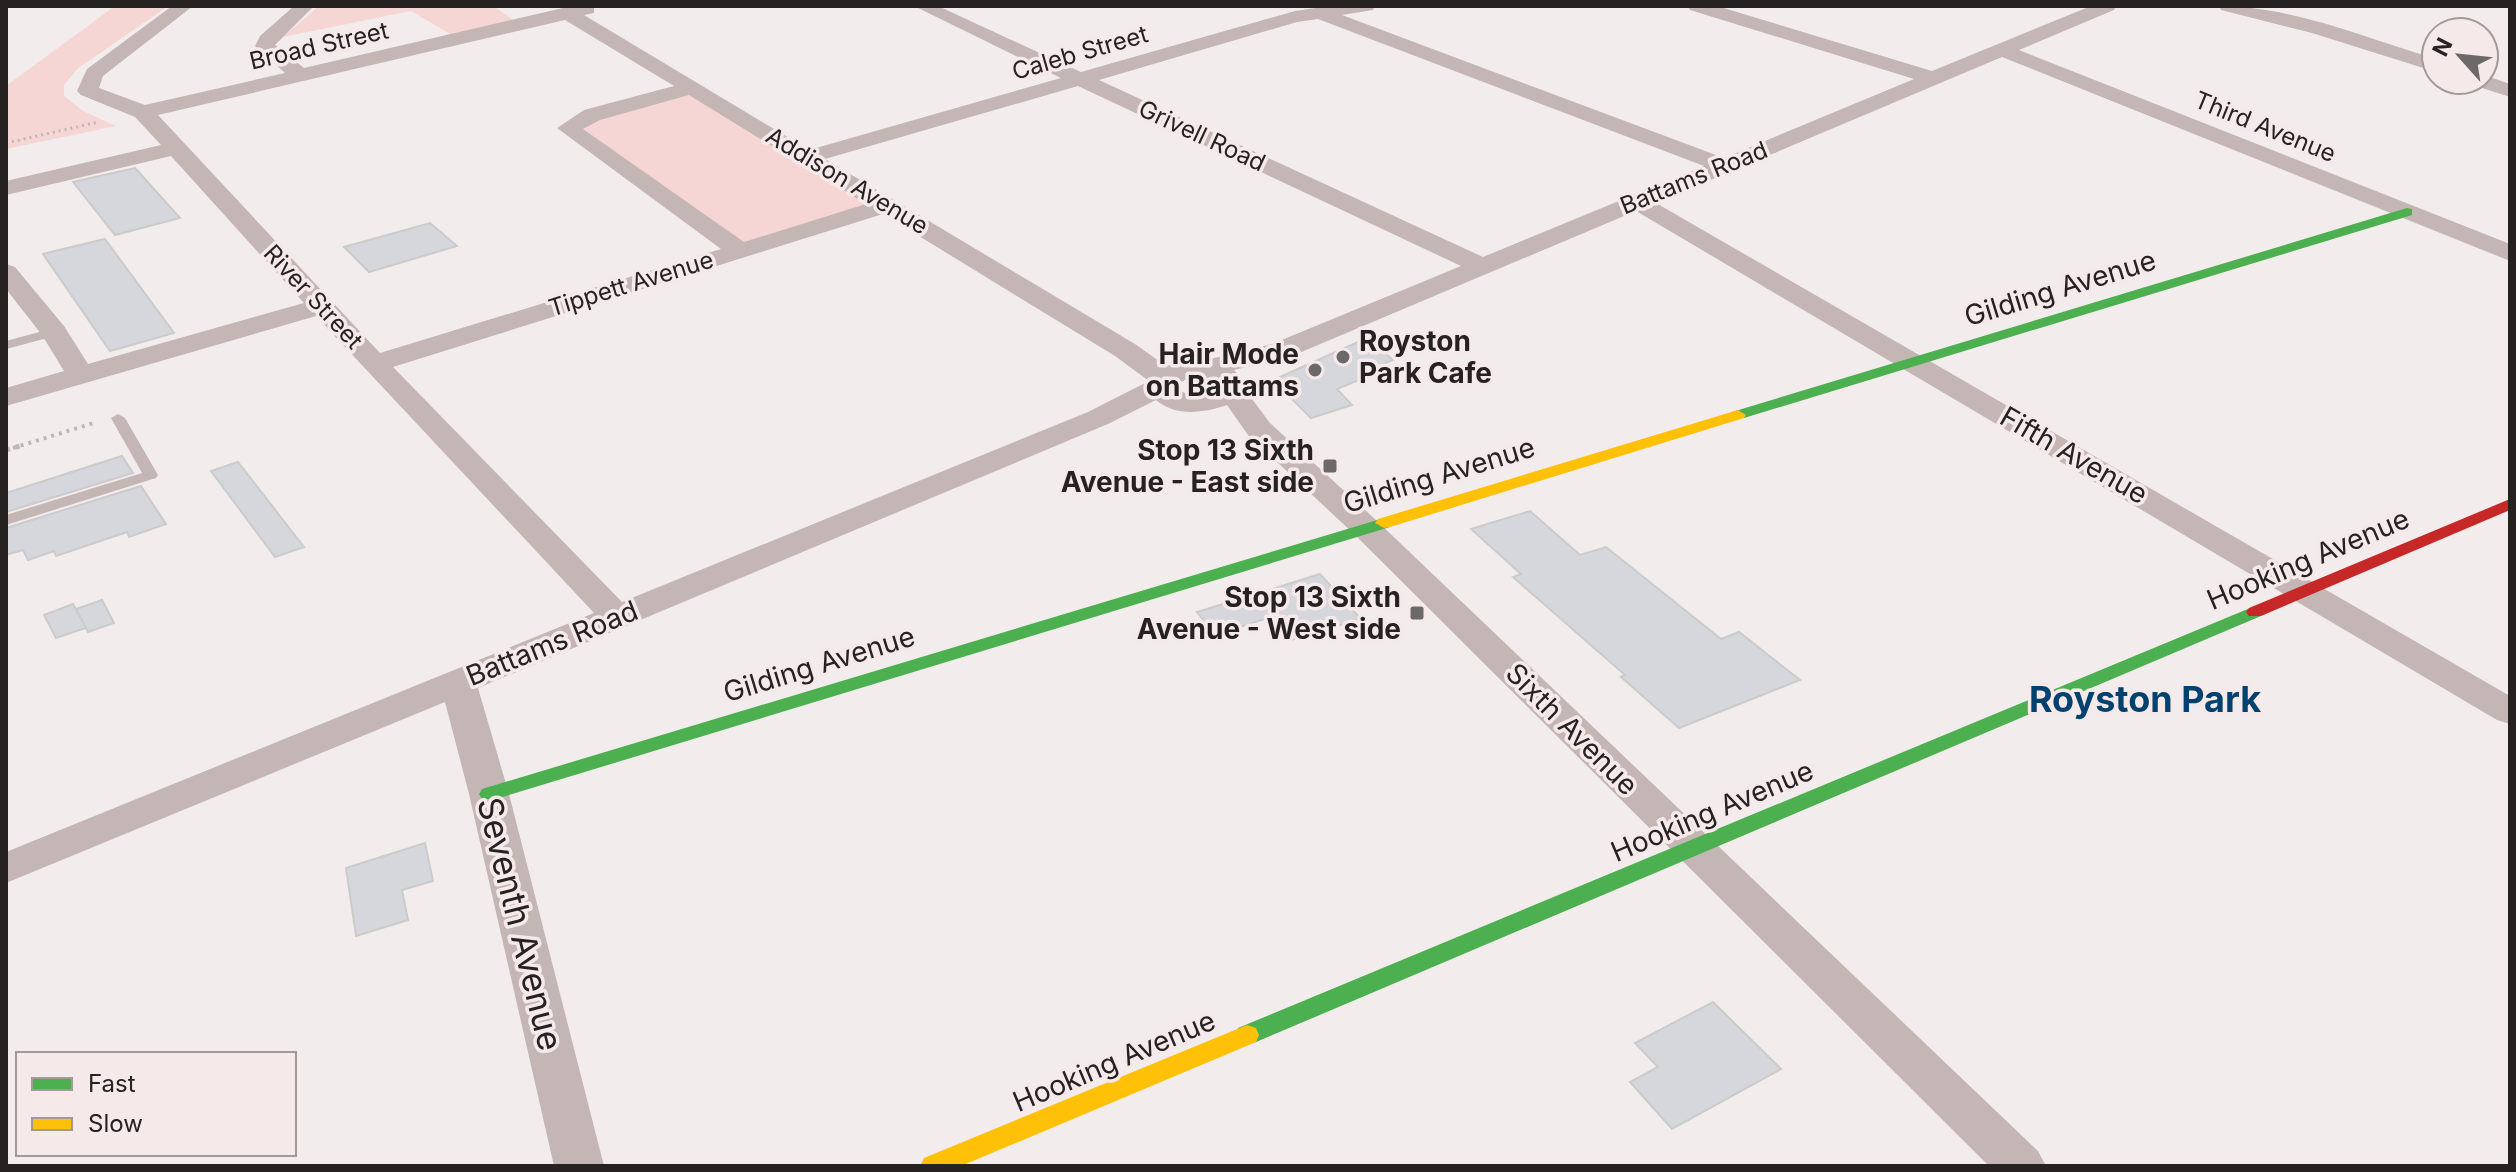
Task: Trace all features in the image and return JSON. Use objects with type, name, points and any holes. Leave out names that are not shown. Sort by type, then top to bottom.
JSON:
[{"type":"street","name":"River Street","points":[[184,6],[94,73],[88,91],[143,112],[375,364],[617,617]]},
{"type":"street","points":[[302,77],[265,46],[267,40],[305,6]]},
{"type":"street","name":"Broad Street","points":[[143,112],[600,6]]},
{"type":"street","name":"Grivell Road","points":[[923,6],[1481,266]]},
{"type":"street","points":[[1301,6],[1725,166]]},
{"type":"street","name":"Caleb Street","points":[[808,157],[1295,17],[1366,6]]},
{"type":"street","points":[[1697,6],[1932,78]]},
{"type":"street","points":[[2063,6],[2098,9]]},
{"type":"street","points":[[2228,6],[2319,29],[2420,61]]},
{"type":"street","name":"Battams Road","points":[[6,868],[1098,418],[1178,376],[1282,350],[2098,9]]},
{"type":"street","name":"Addison Avenue","points":[[567,13],[688,89],[808,157],[1125,350],[1178,376]]},
{"type":"street","name":"Third Avenue","points":[[2000,49],[2510,253]]},
{"type":"street","points":[[688,89],[592,115],[568,128],[739,250]]},
{"type":"street","points":[[6,188],[176,148]]},
{"type":"street","name":"Fifth Avenue","points":[[1637,202],[2510,712]]},
{"type":"street","name":"Tippett Avenue","points":[[375,364],[888,205]]},
{"type":"street","name":"Gilding Avenue","points":[[489,794],[2407,212]]},
{"type":"street","points":[[6,272],[54,332],[81,375]]},
{"type":"street","points":[[6,397],[321,306]]},
{"type":"street","name":"Battams Road","points":[[1098,418],[1215,400],[1282,350]]},
{"type":"street","points":[[1178,376],[1224,375],[1230,387]]},
{"type":"street","name":"Sixth Avenue","points":[[1178,376],[1168,397],[1223,410],[1259,429]]},
{"type":"street","name":"Sixth Avenue","points":[[1230,387],[1259,429],[1365,527],[2021,1166]]},
{"type":"street","name":"Hooking Avenue","points":[[933,1166],[2510,504]]},
{"type":"street","name":"Seventh Avenue","points":[[458,682],[489,794],[579,1166]]},
{"type":"lane","points":[[6,345],[54,332]]},
{"type":"lane","points":[[6,520],[151,475],[118,418]]},
{"type":"path","points":[[6,143],[143,112]]},
{"type":"path","points":[[6,450],[100,421]]},
{"type":"shaded area","points":[[115,6],[168,6],[77,69],[64,85],[64,96],[83,111],[116,126],[6,149],[6,86]]},
{"type":"shaded area","points":[[319,6],[494,6],[514,21],[452,35],[411,11],[283,37]]},
{"type":"shaded area","points":[[688,89],[888,205],[739,250],[568,128]]},
{"type":"building","points":[[135,168],[180,218],[115,235],[73,182]]},
{"type":"building","points":[[430,223],[457,246],[369,272],[344,247]]},
{"type":"building","points":[[105,239],[174,333],[110,351],[43,254]]},
{"type":"building","points":[[1367,338],[1393,360],[1368,370],[1373,374],[1337,389],[1352,405],[1311,418],[1273,380]]},
{"type":"building","points":[[122,456],[133,473],[6,512],[6,493]]},
{"type":"building","points":[[238,462],[304,547],[275,557],[211,471]]},
{"type":"building","points":[[141,486],[166,524],[129,537],[127,532],[56,556],[54,551],[28,560],[23,550],[6,555],[6,528]]},
{"type":"building","points":[[1530,511],[1580,555],[1606,547],[1721,639],[1739,632],[1800,680],[1679,728],[1621,677],[1625,675],[1513,577],[1521,574],[1471,529]]},
{"type":"building","points":[[1320,574],[1361,619],[1291,640],[1271,617],[1215,635],[1197,612]]},
{"type":"building","points":[[102,600],[114,623],[88,632],[76,609]]},
{"type":"building","points":[[73,604],[86,628],[56,638],[44,615]]},
{"type":"building","points":[[425,843],[433,881],[402,890],[408,920],[356,936],[346,868]]},
{"type":"building","points":[[1713,1002],[1781,1069],[1672,1129],[1630,1082],[1658,1067],[1635,1043]]},
{"type":"traffic: fast","points":[[1738,415],[2407,212]]},
{"type":"traffic: fast","points":[[489,794],[1384,523]]},
{"type":"traffic: fast","points":[[1247,1035],[2255,612]]},
{"type":"traffic: slow","points":[[1384,523],[1738,415]]},
{"type":"traffic: slow","points":[[933,1166],[1247,1035]]},
{"type":"traffic: jam","points":[[2255,612],[2510,504]]},
{"type":"place","name":"Royston Park Cafe","points":[[1343,357]]},
{"type":"place","name":"Hair Mode on Battams","points":[[1315,370]]},
{"type":"place","name":"Stop 13 Sixth Avenue - East side","points":[[1330,466]]},
{"type":"place","name":"Stop 13 Sixth Avenue - West side","points":[[1417,613]]},
{"type":"district","name":"Royston Park","points":[[2145,699]]}]
